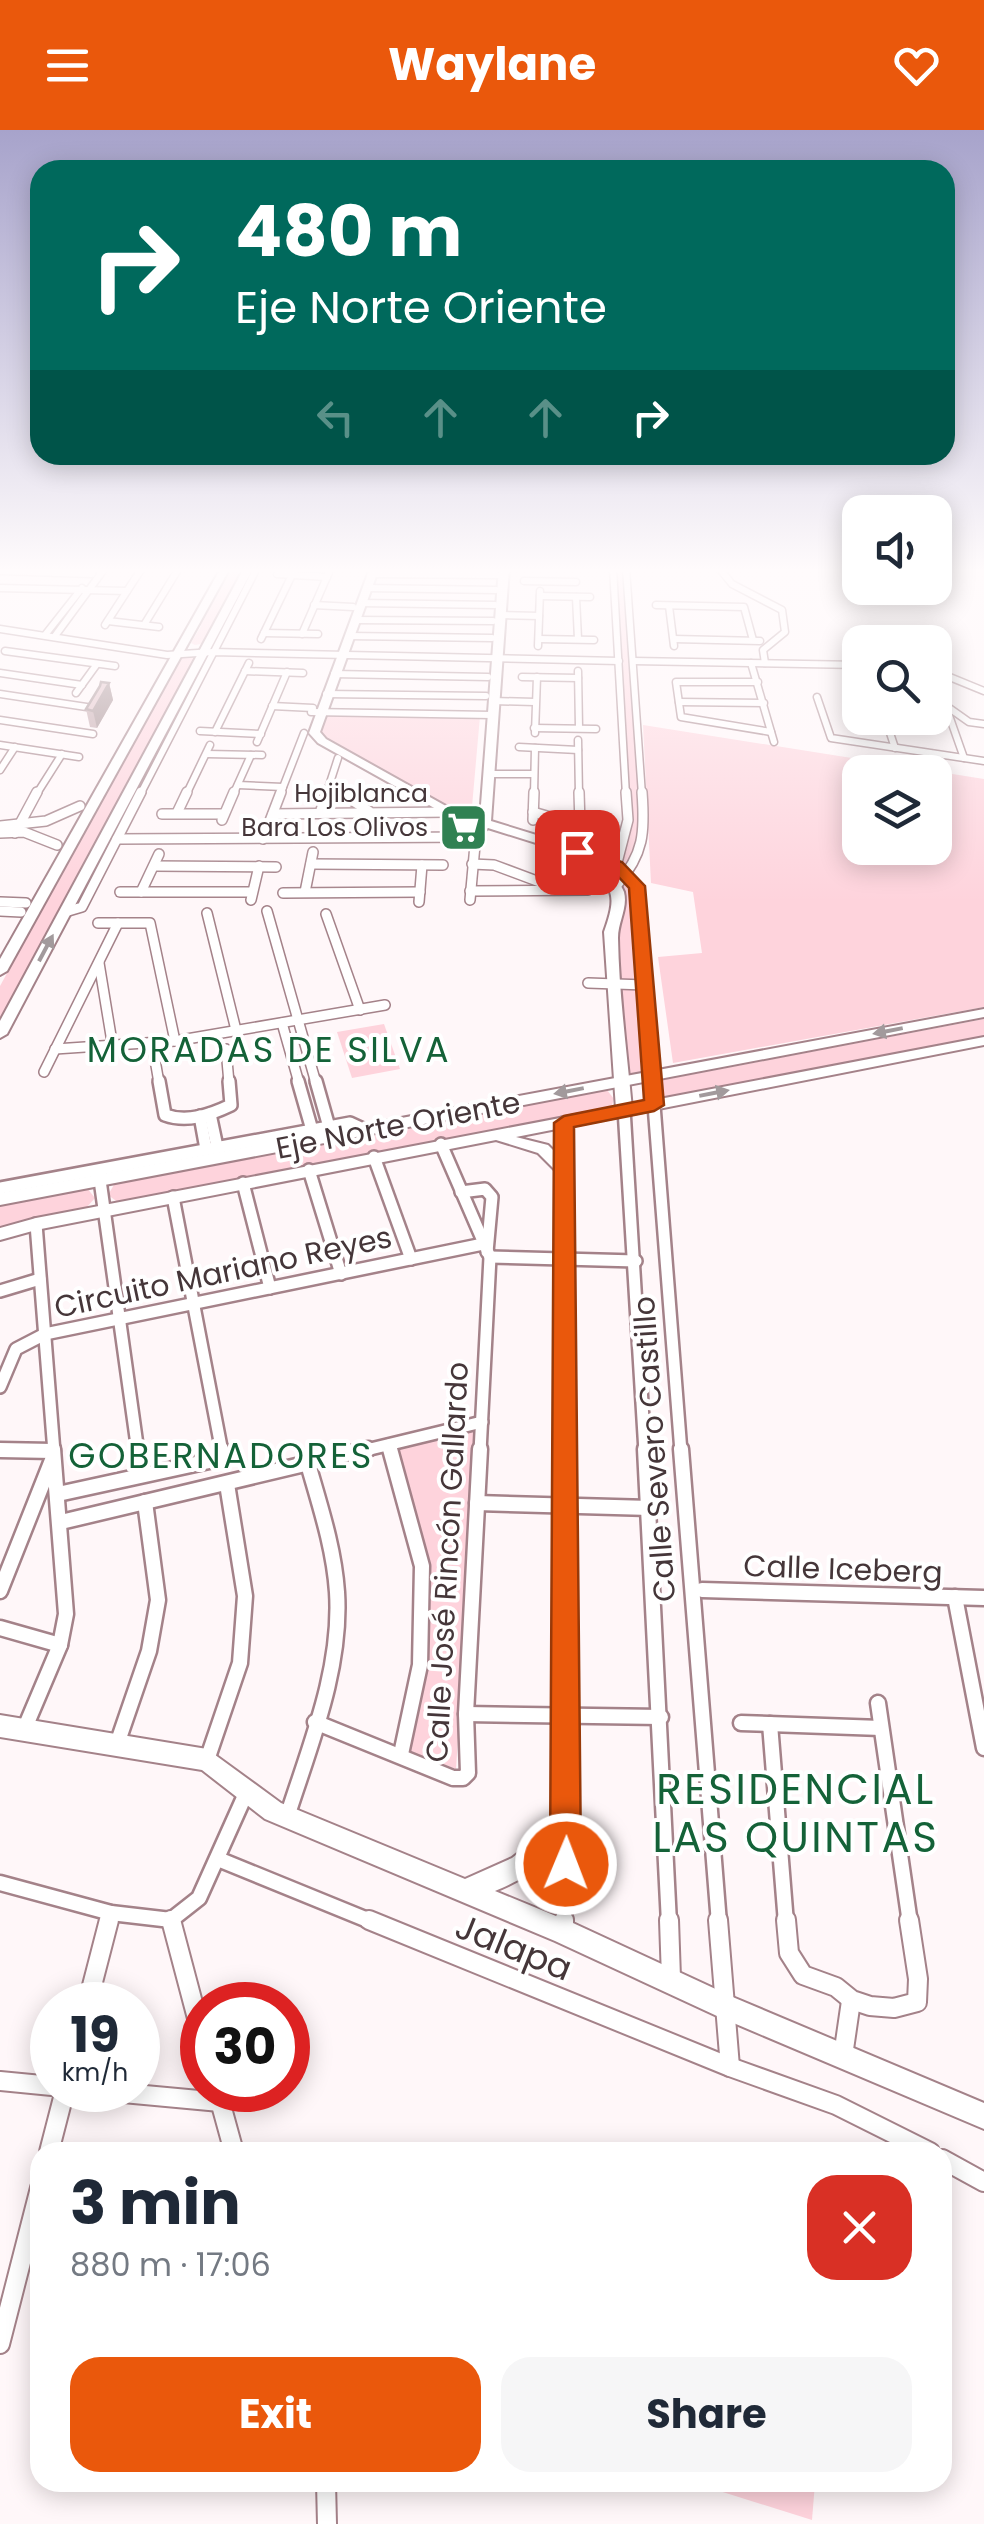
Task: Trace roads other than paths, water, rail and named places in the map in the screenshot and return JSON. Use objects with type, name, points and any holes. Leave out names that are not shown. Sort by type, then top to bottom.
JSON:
[{"type":"street","points":[[46,680],[82,685]]},
{"type":"street","points":[[76,694],[86,680]]},
{"type":"street","points":[[1,962],[158,680]]},
{"type":"street","points":[[0,1034],[194,680]]},
{"type":"street","points":[[65,912],[82,907],[195,680]]},
{"type":"street","points":[[215,732],[241,680]]},
{"type":"street","points":[[200,731],[259,738],[284,680]]},
{"type":"street","points":[[263,839],[327,680]]},
{"type":"street","points":[[332,680],[314,709],[314,733],[450,812],[476,832]]},
{"type":"street","points":[[489,680],[491,698]]},
{"type":"street","points":[[492,680],[470,895],[588,890]]},
{"type":"street","points":[[537,680],[535,732],[596,729]]},
{"type":"street","points":[[578,680],[579,728]]},
{"type":"street","name":"Calle Severo Castillo","points":[[620,680],[628,820],[619,910],[611,932],[636,1261],[671,1978]]},
{"type":"street","name":"Calle Severo Castillo","points":[[622,878],[637,862],[644,821],[634,680]]},
{"type":"street","points":[[675,680],[682,716],[687,720],[771,732]]},
{"type":"street","points":[[758,680],[774,742]]},
{"type":"street","points":[[0,694],[95,704],[79,732]]},
{"type":"street","points":[[326,694],[535,700]]},
{"type":"street","points":[[817,697],[832,738],[984,761]]},
{"type":"street","points":[[679,702],[764,703]]},
{"type":"street","points":[[273,704],[488,715]]},
{"type":"street","points":[[952,709],[969,722]]},
{"type":"street","points":[[476,832],[488,776],[488,715]]},
{"type":"street","points":[[952,724],[956,720],[984,728]]},
{"type":"street","points":[[0,735],[5,722],[93,734]]},
{"type":"street","points":[[952,728],[964,758]]},
{"type":"street","points":[[304,734],[338,758],[476,832],[622,878]]},
{"type":"street","points":[[890,735],[895,748]]},
{"type":"street","points":[[0,745],[79,757]]},
{"type":"street","points":[[519,747],[578,745],[580,825]]},
{"type":"street","points":[[0,770],[15,747]]},
{"type":"street","points":[[535,748],[533,816],[595,830]]},
{"type":"street","points":[[177,813],[208,749],[262,755]]},
{"type":"street","points":[[16,828],[62,754]]},
{"type":"street","points":[[1,962],[23,908],[57,845],[116,754]]},
{"type":"street","points":[[162,814],[222,817],[251,756]]},
{"type":"street","points":[[320,813],[338,758]]},
{"type":"street","points":[[488,776],[533,776]]},
{"type":"street","points":[[237,787],[282,790]]},
{"type":"street","points":[[329,788],[373,813]]},
{"type":"street","points":[[0,834],[80,806]]},
{"type":"street","name":"Hojiblanca","points":[[273,814],[450,812]]},
{"type":"street","points":[[0,826],[38,835],[57,845]]},
{"type":"street","points":[[117,839],[378,838],[476,832]]},
{"type":"street","points":[[365,864],[367,838]]},
{"type":"street","points":[[376,864],[378,838]]},
{"type":"street","points":[[206,866],[212,839]]},
{"type":"street","points":[[305,892],[314,852]]},
{"type":"street","points":[[141,892],[159,854]]},
{"type":"street","points":[[311,864],[444,865]]},
{"type":"street","points":[[472,864],[494,866],[562,890]]},
{"type":"street","points":[[283,892],[420,897],[422,865]]},
{"type":"street","points":[[154,866],[276,867]]},
{"type":"street","points":[[120,892],[251,896],[259,866]]},
{"type":"street","name":"Calle Severo Castillo","points":[[622,878],[645,985],[726,2008]]},
{"type":"street","points":[[0,902],[23,908]]},
{"type":"street","points":[[0,911],[23,908]]},
{"type":"street","points":[[266,911],[329,1127]]},
{"type":"street","points":[[208,913],[236,1030]]},
{"type":"street","points":[[326,914],[360,1010]]},
{"type":"street","points":[[98,922],[150,923],[175,1041]]},
{"type":"street","points":[[44,1072],[118,923]]},
{"type":"street","points":[[99,961],[113,1048]]},
{"type":"street","points":[[588,983],[645,985]]},
{"type":"street","points":[[55,1050],[175,1041],[385,1005]]},
{"type":"street","name":"Eje Norte Oriente","points":[[3,1192],[984,1013]]},
{"type":"street","points":[[282,1023],[312,1130]]},
{"type":"street","name":"Eje Norte Oriente","points":[[0,1234],[173,1196],[984,1041]]},
{"type":"street","points":[[154,1054],[164,1115],[168,1119],[205,1115],[228,1107],[233,1099],[226,1050]]},
{"type":"street","points":[[299,1085],[315,1082]]},
{"type":"street","points":[[205,1115],[211,1148]]},
{"type":"street","points":[[153,1164],[211,1148],[350,1123],[363,1129]]},
{"type":"street","points":[[564,1123],[564,1932]]},
{"type":"street","points":[[486,1135],[543,1149],[564,1169]]},
{"type":"street","name":"Calle José Rincón Gallardo","points":[[441,1144],[486,1251]]},
{"type":"street","points":[[374,1157],[411,1260]]},
{"type":"street","points":[[309,1170],[340,1274]]},
{"type":"street","points":[[99,1174],[142,1475]]},
{"type":"street","points":[[243,1183],[270,1288]]},
{"type":"street","name":"Calle José Rincón Gallardo","points":[[316,1722],[453,1778],[463,1778],[468,1773],[466,1714],[482,1422],[486,1251],[492,1197],[485,1189],[461,1192]]},
{"type":"street","points":[[58,1494],[223,1458],[173,1196]]},
{"type":"street","points":[[0,1226],[25,1220],[36,1224],[66,1614],[60,1645],[12,1728],[207,1760],[288,1817],[467,1890],[671,1978],[726,2008],[984,2116]]},
{"type":"street","name":"Circuito Mariano Reyes","points":[[0,1387],[16,1349],[44,1334],[340,1274],[486,1251],[636,1261]]},
{"type":"street","points":[[0,1292],[40,1279]]},
{"type":"street","points":[[61,1522],[482,1422]]},
{"type":"street","points":[[389,1444],[422,1566],[420,1665],[401,1754]]},
{"type":"street","points":[[0,1450],[53,1454]]},
{"type":"street","points":[[0,1591],[53,1454]]},
{"type":"street","points":[[288,1817],[328,1680],[337,1614],[331,1547],[308,1464]]},
{"type":"street","points":[[207,1760],[240,1663],[245,1596],[227,1484]]},
{"type":"street","points":[[116,1746],[149,1652],[158,1600],[145,1502]]},
{"type":"street","points":[[477,1503],[650,1508]]},
{"type":"street","name":"Calle Iceberg","points":[[702,1590],[984,1598]]},
{"type":"street","points":[[956,1597],[984,1748]]},
{"type":"street","points":[[0,1628],[60,1645]]},
{"type":"street","points":[[770,1724],[789,1953],[804,1979],[840,1989],[851,2000],[900,2010],[916,2002],[918,1979],[878,1702]]},
{"type":"street","points":[[466,1714],[661,1716]]},
{"type":"street","points":[[741,1722],[882,1728]]},
{"type":"street","points":[[0,1883],[111,1913],[171,1920],[199,1898],[247,1791]]},
{"type":"street","points":[[467,1890],[498,1881],[534,1860],[566,1830]]},
{"type":"street","name":"Jalapa","points":[[218,1859],[729,2061],[910,2142]]},
{"type":"street","points":[[93,1982],[111,1913]]},
{"type":"street","points":[[171,1920],[187,1982]]},
{"type":"street","points":[[843,2056],[851,2000]]},
{"type":"street","points":[[726,2008],[729,2061]]},
{"type":"street","points":[[0,2082],[30,2084]]},
{"type":"street","points":[[52,2142],[59,2112]]},
{"type":"street","points":[[223,2112],[231,2142]]},
{"type":"street","points":[[952,2164],[984,2182]]},
{"type":"street","points":[[0,2344],[30,2227]]},
{"type":"street","points":[[326,2492],[326,2524]]},
{"type":"place","name":"Bara Los Olivos","points":[[463,827]]},
{"type":"district","name":"MORADAS DE SILVA","points":[[269,1049]]},
{"type":"district","name":"GOBERNADORES","points":[[221,1455]]},
{"type":"district","name":"RESIDENCIAL LAS QUINTAS","points":[[796,1813]]}]
